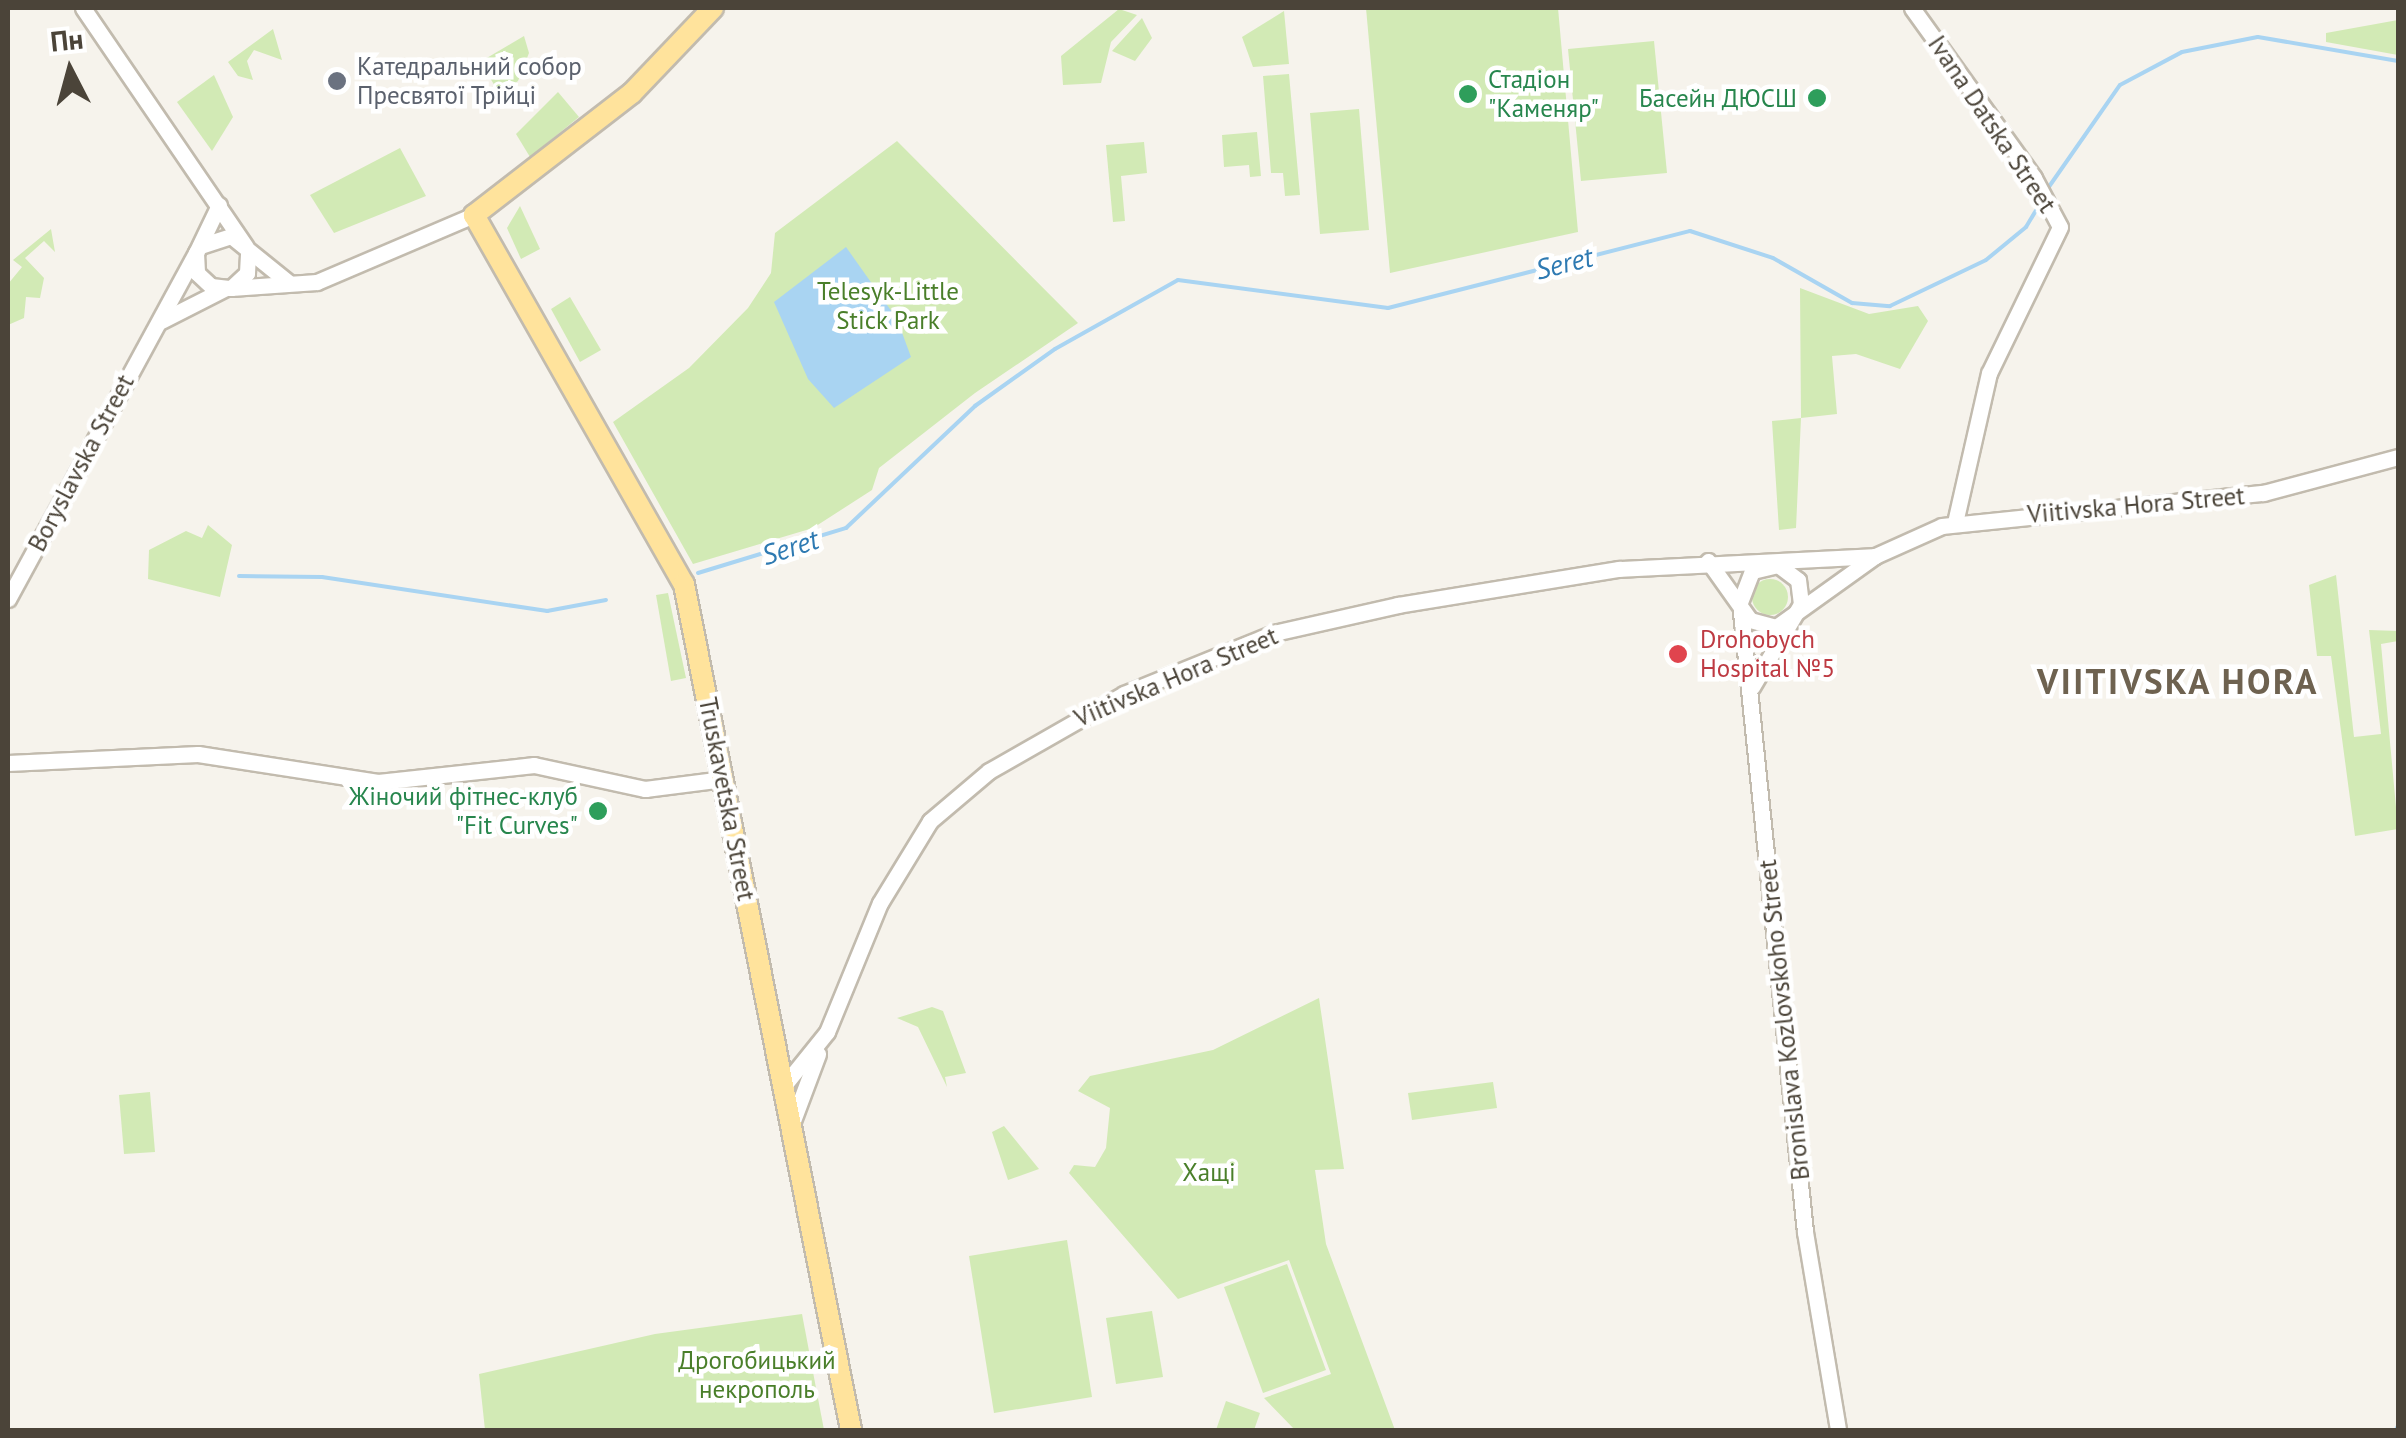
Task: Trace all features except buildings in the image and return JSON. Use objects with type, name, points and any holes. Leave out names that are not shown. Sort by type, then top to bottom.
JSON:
[{"type":"main road","points":[[474,216],[632,93],[714,8]]},
{"type":"main road","name":"Truskavetska Street","points":[[474,216],[682,576],[851,1430]]},
{"type":"street","points":[[83,8],[247,250],[247,274],[154,326]]},
{"type":"street","name":"Ivana Datska Street","points":[[1912,8],[2052,205],[2059,240],[1989,372],[1956,523]]},
{"type":"street","name":"Boryslavska Street","points":[[8,600],[219,204]]},
{"type":"street","points":[[292,284],[219,234],[197,250],[201,278],[228,288],[292,284],[352,271],[474,216]]},
{"type":"street","name":"Viitivska Hora Street","points":[[1792,619],[1875,556],[1956,523],[2263,493],[2398,457]]},
{"type":"street","name":"Viitivska Hora Street","points":[[782,1088],[824,1038],[880,903],[918,836],[962,792],[1072,720],[1234,647],[1307,624],[1580,574],[1708,561],[1769,565],[1875,556]]},
{"type":"street","points":[[1708,561],[1742,609],[1767,628],[1792,619]]},
{"type":"street","points":[[1742,609],[1745,578],[1769,565],[1786,568],[1801,588],[1792,619],[1752,687]]},
{"type":"street","name":"Bronislava Kozlovskoho Street","points":[[1742,609],[1803,1215],[1838,1430]]},
{"type":"street","points":[[8,763],[198,754],[378,782],[534,766],[645,788],[723,779]]},
{"type":"street","points":[[790,1130],[824,1038]]},
{"type":"street","points":[[776,1060],[814,1052]]},
{"type":"green space","points":[[1366,8],[1558,8],[1578,232],[1390,273]]},
{"type":"green space","points":[[1119,9],[1137,15],[1111,42],[1101,83],[1063,85],[1061,56]]},
{"type":"green space","points":[[1284,11],[1289,64],[1253,67],[1242,37]]},
{"type":"green space","points":[[1142,18],[1152,38],[1135,61],[1112,51]]},
{"type":"green space","points":[[2398,20],[2398,55],[2326,42],[2326,33]]},
{"type":"green space","points":[[273,29],[282,60],[254,50],[247,61],[253,80],[238,76],[228,62]]},
{"type":"green space","points":[[524,36],[529,53],[518,81],[500,94],[480,62]]},
{"type":"green space","points":[[1654,41],[1667,173],[1581,181],[1568,49]]},
{"type":"green space","points":[[1289,74],[1300,195],[1285,196],[1283,173],[1271,173],[1263,76]]},
{"type":"green space","points":[[214,75],[233,117],[212,151],[177,102]]},
{"type":"green space","points":[[558,92],[579,117],[530,157],[516,134]]},
{"type":"green space","points":[[1359,109],[1369,230],[1320,234],[1310,113]]},
{"type":"green space","points":[[1257,132],[1261,176],[1250,177],[1249,165],[1224,167],[1222,135]]},
{"type":"green space","name":"Telesyk-Little Stick Park","points":[[897,141],[1078,323],[975,393],[879,468],[872,490],[813,528],[693,564],[613,422],[689,368],[748,308],[771,273],[775,233]]},
{"type":"green space","points":[[1144,142],[1147,173],[1121,176],[1125,221],[1113,222],[1106,145]]},
{"type":"green space","points":[[400,148],[426,196],[334,233],[310,195]]},
{"type":"green space","points":[[520,206],[540,249],[521,259],[507,228]]},
{"type":"green space","points":[[51,229],[55,252],[44,241],[25,258],[44,278],[40,298],[26,297],[24,318],[8,325],[8,284],[22,267],[13,260]]},
{"type":"green space","points":[[1800,288],[1869,314],[1918,306],[1928,321],[1900,369],[1856,354],[1832,356],[1837,414],[1801,418]]},
{"type":"green space","points":[[570,297],[601,350],[580,362],[551,309]]},
{"type":"green space","points":[[1801,418],[1796,528],[1779,530],[1772,421]]},
{"type":"green space","points":[[208,525],[232,545],[220,597],[148,579],[149,550],[186,531],[202,538]]},
{"type":"green space","points":[[2336,575],[2354,737],[2381,734],[2369,630],[2398,631],[2398,641],[2381,644],[2398,829],[2355,836],[2331,656],[2317,656],[2309,585]]},
{"type":"green space","points":[[1770,579],[1783,584],[1788,597],[1783,610],[1770,615],[1757,610],[1752,597],[1757,584]]},
{"type":"green space","points":[[668,593],[686,678],[671,681],[656,595]]},
{"type":"green space","name":"Хащі","points":[[1319,998],[1344,1169],[1315,1170],[1326,1244],[1395,1430],[1295,1430],[1264,1398],[1331,1374],[1289,1260],[1178,1299],[1069,1173],[1074,1165],[1095,1167],[1106,1148],[1110,1108],[1078,1091],[1090,1076],[1213,1050]]},
{"type":"green space","points":[[932,1007],[943,1011],[966,1073],[945,1077],[947,1087],[918,1027],[897,1018]]},
{"type":"green space","points":[[1493,1082],[1497,1108],[1412,1120],[1408,1093]]},
{"type":"green space","points":[[150,1092],[155,1152],[124,1154],[119,1095]]},
{"type":"green space","points":[[1004,1126],[1039,1169],[1008,1180],[992,1132]]},
{"type":"green space","points":[[1067,1240],[1092,1397],[994,1413],[969,1256]]},
{"type":"green space","points":[[1287,1264],[1326,1370],[1263,1393],[1224,1287]]},
{"type":"green space","points":[[1152,1311],[1163,1377],[1116,1384],[1106,1318]]},
{"type":"green space","name":"Дрогобицький некрополь","points":[[802,1314],[824,1430],[485,1430],[479,1374],[655,1334]]},
{"type":"green space","points":[[1226,1401],[1260,1413],[1254,1430],[1216,1430]]},
{"type":"water","points":[[846,247],[897,319],[911,357],[834,408],[808,379],[774,302]]},
{"type":"waterway","name":"Seret","points":[[2046,191],[2120,85],[2182,52],[2258,37],[2398,61]]},
{"type":"waterway","name":"Seret","points":[[698,573],[846,528],[975,406],[1055,349],[1178,280],[1388,308],[1690,231],[1773,258],[1852,303],[1890,306],[1986,260],[2026,227],[2042,200]]},
{"type":"waterway","name":"Seret","points":[[239,576],[322,577],[547,611],[606,600]]},
{"type":"waterway","points":[[2396,1430],[2398,1426]]},
{"type":"place","name":"Катедральний собор Пресвятої Трійці","points":[[337,81]]},
{"type":"place","name":"Стадіон \"Каменяр\"","points":[[1468,94]]},
{"type":"place","name":"Басейн ДЮСШ","points":[[1817,98]]},
{"type":"place","name":"Drohobych Hospital №5","points":[[1678,654]]},
{"type":"place","name":"Жіночий фітнес-клуб \"Fit Curves\"","points":[[598,811]]},
{"type":"district","name":"VIITIVSKA HORA","points":[[2178,681]]}]
